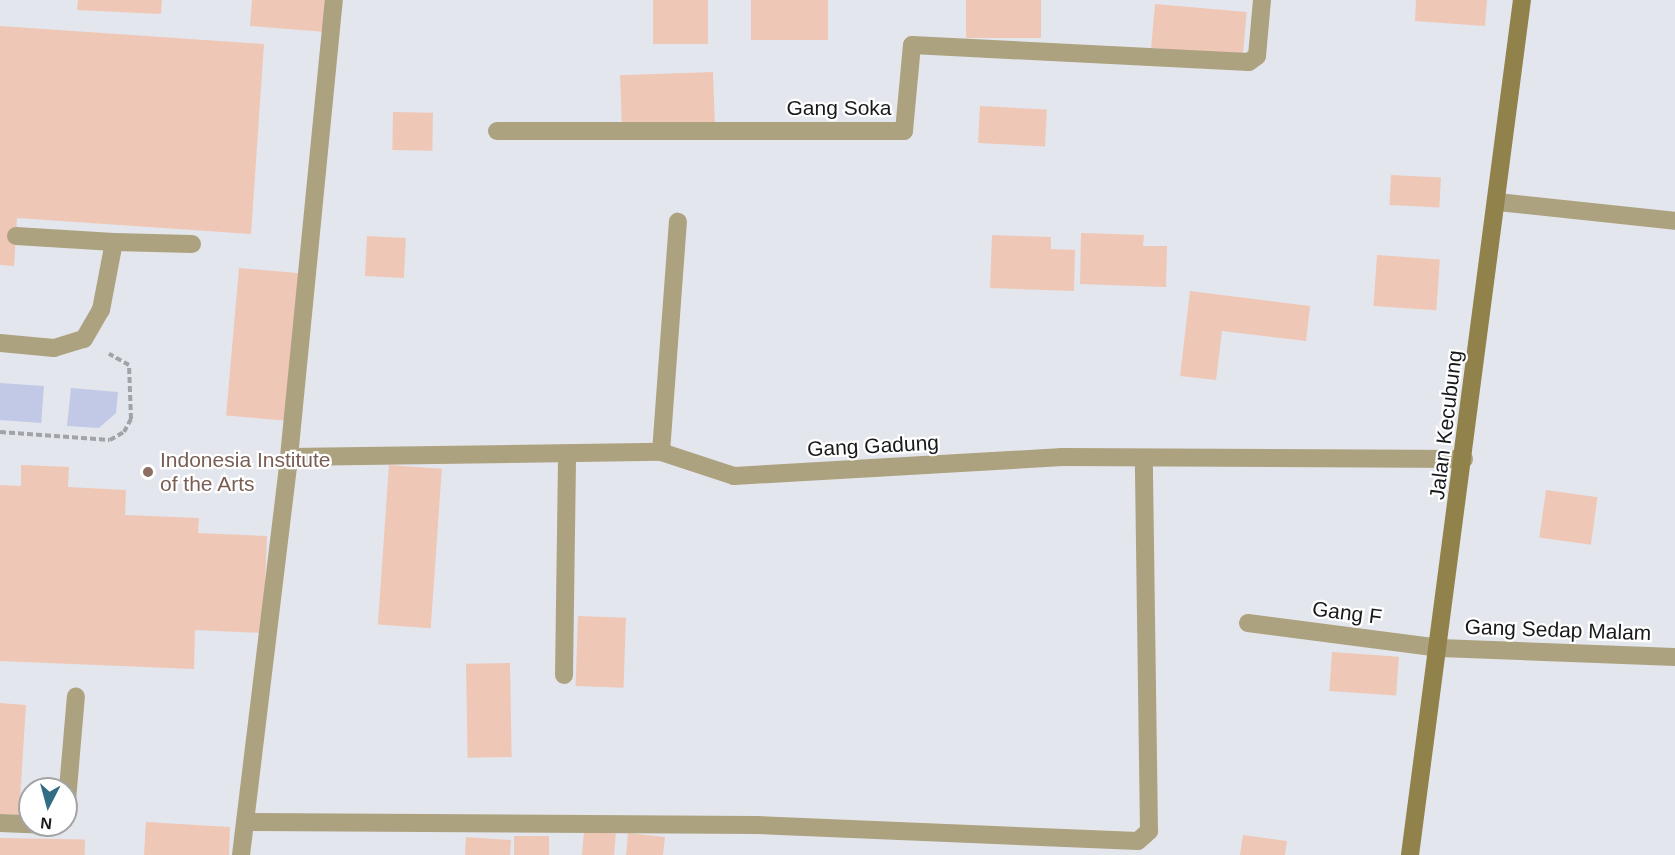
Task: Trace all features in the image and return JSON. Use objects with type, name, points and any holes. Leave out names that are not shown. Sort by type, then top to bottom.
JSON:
[{"type":"street","points":[[241,855],[289,457],[334,0]]},
{"type":"street","name":"Gang Soka","points":[[497,131],[904,131],[912,45],[1249,62],[1257,56],[1263,0]]},
{"type":"street","name":"Jalan Kecubung","points":[[1410,855],[1440,648],[1522,0]]},
{"type":"street","points":[[1498,202],[1675,221]]},
{"type":"street","points":[[661,452],[678,222]]},
{"type":"street","points":[[16,236],[192,244]]},
{"type":"street","points":[[0,343],[54,348],[84,339],[101,310],[114,242]]},
{"type":"street","name":"Gang Gadung","points":[[289,457],[661,452],[735,476],[1062,457],[1464,459]]},
{"type":"street","points":[[564,675],[567,455]]},
{"type":"street","points":[[245,822],[792,826],[1138,841],[1149,831],[1144,458]]},
{"type":"street","name":"Gang F","points":[[1248,623],[1440,648]]},
{"type":"street","name":"Gang Sedap Malam","points":[[1440,648],[1675,657]]},
{"type":"street","points":[[69,777],[76,696]]},
{"type":"street","points":[[0,823],[18,824]]},
{"type":"path","points":[[0,432],[110,440],[124,432],[131,419],[129,365],[84,339]]},
{"type":"shaded area","points":[[0,383],[44,386],[41,423],[0,420]]},
{"type":"shaded area","points":[[71,388],[118,392],[116,413],[99,428],[67,426]]},
{"type":"building","points":[[78,0],[162,0],[161,14],[77,10]]},
{"type":"building","points":[[252,0],[328,0],[325,32],[250,26]]},
{"type":"building","points":[[653,0],[708,0],[708,44],[653,44]]},
{"type":"building","points":[[751,0],[828,0],[828,40],[751,40]]},
{"type":"building","points":[[966,0],[1041,0],[1041,38],[966,38]]},
{"type":"building","points":[[1416,0],[1487,0],[1485,26],[1415,21]]},
{"type":"building","points":[[1155,4],[1247,12],[1243,56],[1151,48]]},
{"type":"building","points":[[0,26],[264,44],[251,234],[17,218],[14,266],[0,265]]},
{"type":"building","points":[[713,72],[715,124],[622,127],[620,75]]},
{"type":"building","points":[[980,106],[1047,110],[1045,146],[978,143]]},
{"type":"building","points":[[393,112],[433,113],[432,151],[392,150]]},
{"type":"building","points":[[1391,175],[1441,178],[1439,208],[1389,205]]},
{"type":"building","points":[[1081,233],[1144,235],[1143,246],[1167,246],[1166,287],[1080,284]]},
{"type":"building","points":[[992,235],[1051,237],[1051,249],[1075,250],[1074,291],[990,288]]},
{"type":"building","points":[[367,236],[406,238],[404,278],[365,276]]},
{"type":"building","points":[[1377,255],[1440,259],[1436,310],[1373,306]]},
{"type":"building","points":[[239,268],[303,274],[290,421],[226,415]]},
{"type":"building","points":[[1190,291],[1310,306],[1306,341],[1222,331],[1216,380],[1180,376]]},
{"type":"building","points":[[21,465],[69,467],[68,487],[126,490],[125,515],[199,518],[198,533],[267,536],[263,633],[195,630],[194,669],[0,661],[0,485],[21,486]]},
{"type":"building","points":[[389,465],[442,469],[431,628],[378,625]]},
{"type":"building","points":[[1546,490],[1597,497],[1591,545],[1539,538]]},
{"type":"building","points":[[578,616],[626,618],[624,688],[576,686]]},
{"type":"building","points":[[1332,652],[1399,657],[1396,696],[1329,691]]},
{"type":"building","points":[[510,663],[512,757],[468,758],[466,664]]},
{"type":"building","points":[[0,703],[26,705],[21,777],[18,777],[18,815],[0,814]]},
{"type":"building","points":[[146,822],[230,827],[229,855],[144,855]]},
{"type":"building","points":[[584,831],[616,834],[614,855],[582,855]]},
{"type":"building","points":[[628,833],[665,837],[663,855],[626,855]]},
{"type":"building","points":[[1243,835],[1287,841],[1285,855],[1240,855]]},
{"type":"building","points":[[514,836],[549,836],[549,855],[514,855]]},
{"type":"building","points":[[466,837],[511,840],[510,855],[465,855]]},
{"type":"building","points":[[0,838],[85,839],[85,855],[0,855]]},
{"type":"place","name":"Indonesia Institute of the Arts","points":[[148,472]]}]
